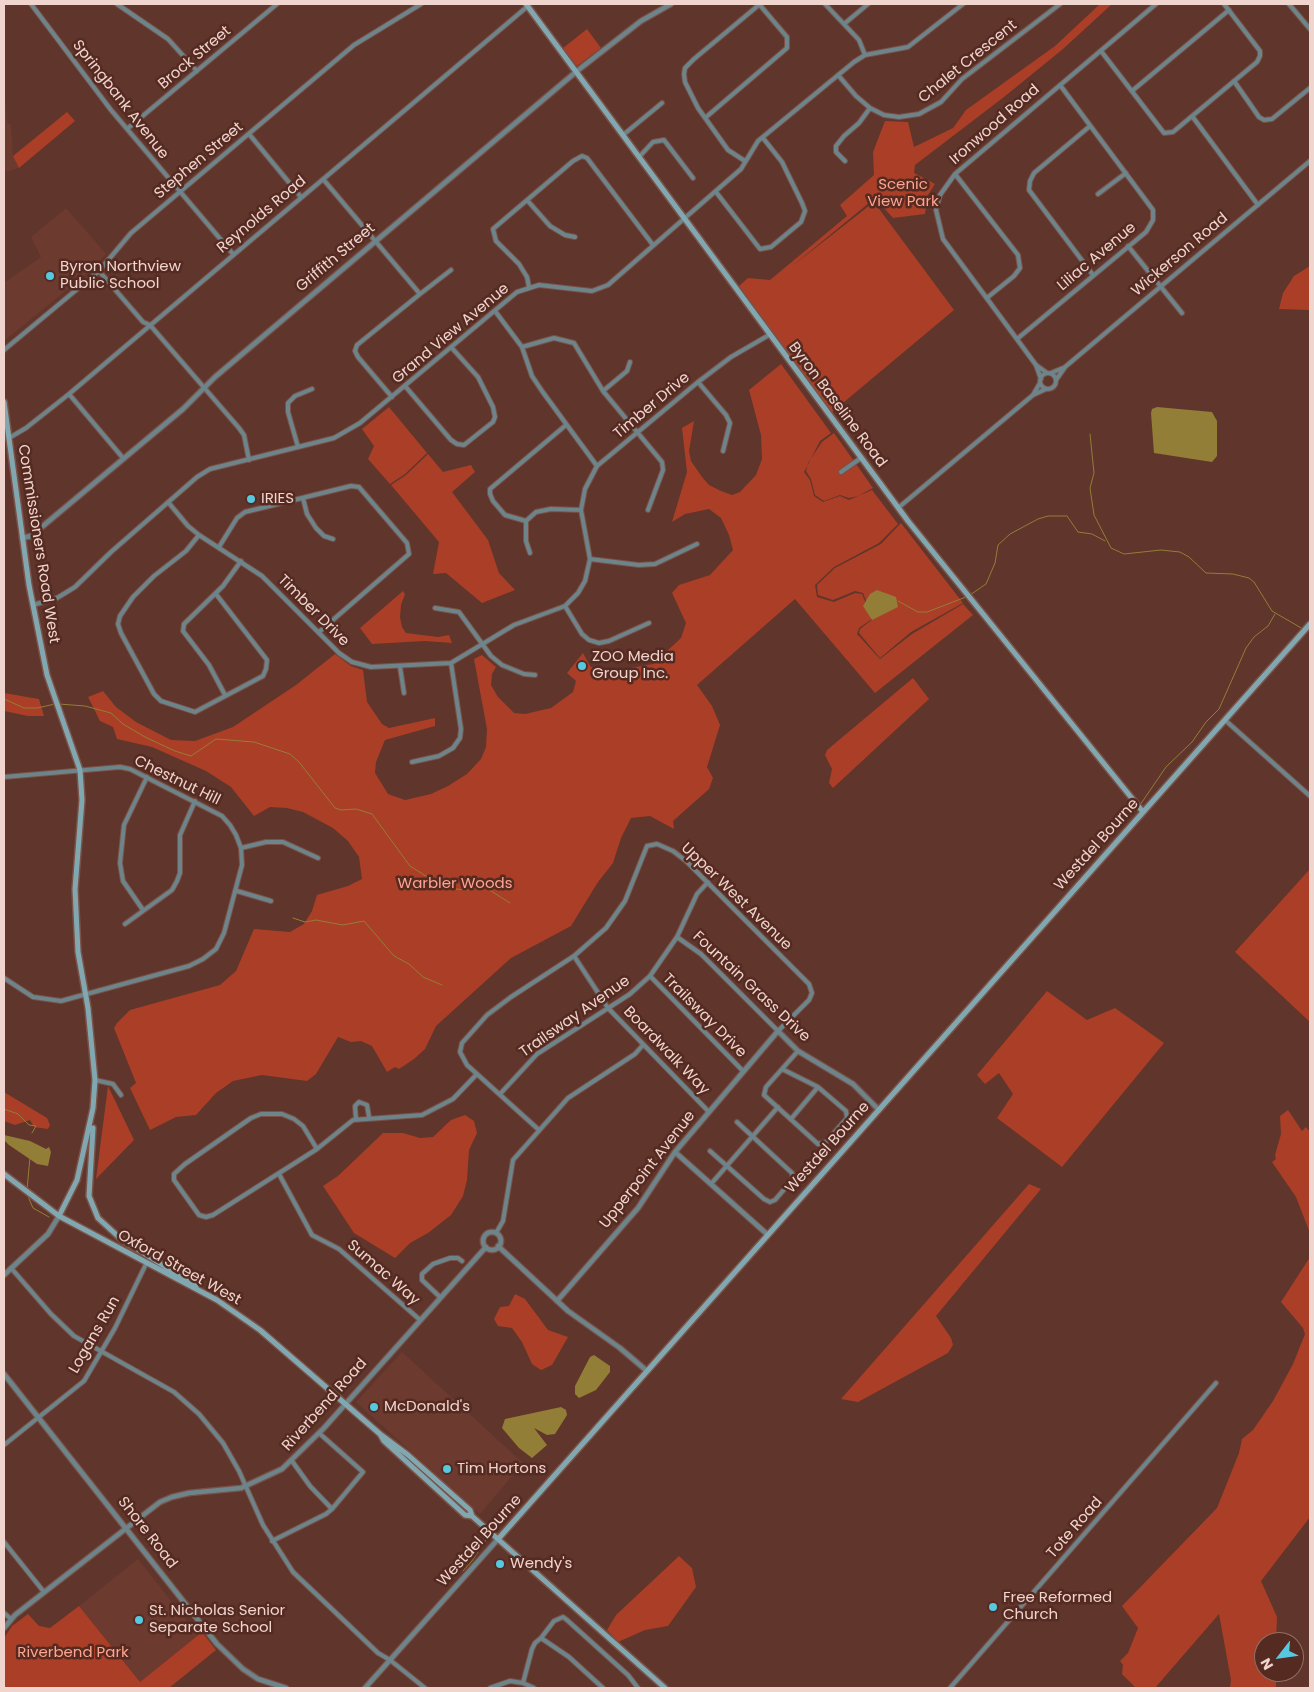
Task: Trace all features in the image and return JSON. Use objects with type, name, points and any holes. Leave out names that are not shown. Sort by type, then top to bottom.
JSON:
[{"type":"main road","name":"Byron Baseline Road","points":[[527,5],[898,508],[1142,812]]},
{"type":"main road","name":"Commissioners Road West","points":[[4,402],[22,538],[47,675],[80,770],[82,800],[75,889],[78,952],[86,994],[95,1080],[93,1108],[77,1180],[59,1216]]},
{"type":"main road","name":"Westdel Bourne","points":[[499,1538],[1310,624]]},
{"type":"main road","points":[[93,1108],[89,1196],[98,1218],[121,1239],[217,1300]]},
{"type":"main road","name":"Oxford Street West","points":[[4,1174],[59,1216],[146,1264],[217,1300],[260,1330],[346,1403],[380,1434],[384,1441],[465,1514],[472,1516],[499,1538],[665,1688]]},
{"type":"main road","name":"Oxford Street West","points":[[649,1674],[658,1688]]},
{"type":"street","name":"Springbank Avenue","points":[[31,4],[127,129],[233,254]]},
{"type":"street","points":[[117,4],[168,39],[197,71]]},
{"type":"street","name":"Brock Street","points":[[127,129],[277,4]]},
{"type":"street","name":"Stephen Street","points":[[4,350],[99,271],[131,233],[354,44],[421,4]]},
{"type":"street","name":"Griffith Street","points":[[22,538],[31,536],[205,388],[215,376],[577,71],[641,20],[671,4]]},
{"type":"street","points":[[705,118],[786,48],[787,37],[759,4],[685,68],[685,82],[698,108],[705,118],[728,150],[745,161]]},
{"type":"street","points":[[826,4],[859,40],[865,55]]},
{"type":"street","points":[[844,24],[868,4]]},
{"type":"street","name":"Grand View Avenue","points":[[33,605],[57,598],[75,586],[168,502],[197,477],[210,469],[345,433],[373,414],[516,292],[539,285],[592,291],[617,278],[741,169],[751,150],[763,138],[838,75],[865,55],[908,46],[963,4]]},
{"type":"street","name":"Chalet Crescent","points":[[838,75],[856,96],[870,108],[884,115],[899,117],[919,114],[933,108],[962,79],[1060,4]]},
{"type":"street","name":"Ironwood Road","points":[[1040,381],[1036,365],[944,239],[939,227],[936,210],[940,195],[955,174],[1156,4]]},
{"type":"street","points":[[1101,50],[1164,133],[1173,132],[1257,62],[1260,56],[1260,51],[1224,4]]},
{"type":"street","points":[[1289,4],[1310,30]]},
{"type":"street","name":"Reynolds Road","points":[[9,438],[26,428],[69,394],[527,5]]},
{"type":"street","points":[[1132,91],[1229,10]]},
{"type":"street","points":[[1234,81],[1259,117],[1264,120],[1272,119],[1310,88]]},
{"type":"street","name":"Liliac Avenue","points":[[1017,339],[1151,226],[1154,215],[1153,210],[1060,85]]},
{"type":"street","points":[[623,135],[662,103]]},
{"type":"street","points":[[845,161],[836,152],[836,146],[859,123],[870,108]]},
{"type":"street","points":[[1192,116],[1258,206]]},
{"type":"street","points":[[1090,126],[1034,173],[1030,181],[1029,190],[1093,275]]},
{"type":"street","points":[[249,134],[301,197]]},
{"type":"street","points":[[716,192],[760,249],[770,247],[801,222],[805,211],[802,204],[782,162],[763,138]]},
{"type":"street","points":[[639,157],[654,142],[664,140],[693,178]]},
{"type":"street","points":[[529,287],[527,277],[519,264],[493,235],[493,229],[573,161],[582,156],[587,158],[653,245]]},
{"type":"street","name":"Wickerson Road","points":[[1046,389],[1054,387],[1056,380],[1066,367],[1160,285],[1258,206],[1310,161]]},
{"type":"street","points":[[1098,194],[1126,173]]},
{"type":"street","points":[[955,174],[1018,255],[1020,268],[1014,276],[988,297]]},
{"type":"street","points":[[323,179],[420,294]]},
{"type":"street","points":[[527,200],[550,226],[575,237]]},
{"type":"street","points":[[1128,246],[1182,312]]},
{"type":"street","points":[[392,397],[358,357],[355,351],[357,345],[451,270]]},
{"type":"street","points":[[99,271],[143,322],[150,325],[244,435],[249,460]]},
{"type":"street","points":[[495,311],[522,347],[532,376],[597,466]]},
{"type":"street","name":"Timber Drive","points":[[168,502],[188,526],[241,560],[262,576],[339,653],[352,662],[371,668],[451,663],[514,625],[565,606],[578,593],[585,581],[590,559],[581,510],[585,489],[597,466],[698,382],[731,357],[769,335]]},
{"type":"street","points":[[522,347],[554,338],[574,343],[603,391],[662,462],[663,470],[648,510]]},
{"type":"street","points":[[405,386],[451,440],[457,444],[464,444],[493,422],[496,416],[493,407],[478,377],[451,347]]},
{"type":"street","points":[[603,391],[627,370],[630,362]]},
{"type":"street","name":"Ironwood Road","points":[[1036,365],[1056,380]]},
{"type":"street","name":"Wickerson Road","points":[[1049,373],[1066,367]]},
{"type":"street","points":[[1033,395],[1040,381],[1049,373]]},
{"type":"street","points":[[898,508],[1033,395],[1046,389],[1040,381]]},
{"type":"street","points":[[698,382],[726,415],[730,423],[723,451]]},
{"type":"street","points":[[298,447],[288,412],[288,403],[295,396],[312,389]]},
{"type":"street","points":[[69,394],[123,458]]},
{"type":"street","points":[[526,521],[505,515],[493,501],[490,489],[566,425]]},
{"type":"street","points":[[841,472],[861,458]]},
{"type":"street","points":[[219,547],[237,518],[245,512],[350,486],[359,487],[410,549],[405,560],[319,632]]},
{"type":"street","points":[[303,498],[307,514],[316,528],[324,536],[333,539]]},
{"type":"street","points":[[530,553],[526,541],[526,521],[536,512],[551,509],[581,510]]},
{"type":"street","points":[[200,535],[186,551],[154,576],[132,597],[120,616],[118,624],[147,682],[161,701],[195,712],[263,676],[267,660],[216,594]]},
{"type":"street","points":[[590,559],[639,565],[655,564],[697,544]]},
{"type":"street","points":[[225,695],[209,665],[183,631],[184,624],[188,618],[216,594],[234,573],[241,560]]},
{"type":"street","points":[[565,606],[582,634],[589,640],[598,643],[609,641],[649,623]]},
{"type":"street","points":[[435,608],[456,610],[462,614],[482,645],[502,665],[524,674],[535,675]]},
{"type":"street","points":[[412,762],[439,756],[453,748],[460,738],[461,729],[451,663]]},
{"type":"street","points":[[400,667],[404,693]]},
{"type":"street","points":[[1225,720],[1310,796]]},
{"type":"street","name":"Chestnut Hill","points":[[4,777],[120,767],[130,769],[222,816],[230,825],[241,848],[242,865],[237,891],[224,933],[216,949],[203,959],[189,966],[60,1001],[44,1000],[24,993],[4,978]]},
{"type":"street","points":[[143,910],[123,881],[120,863],[124,825],[147,777]]},
{"type":"street","points":[[125,924],[172,890],[180,873],[180,835],[195,801]]},
{"type":"street","points":[[241,848],[266,842],[283,842],[318,858]]},
{"type":"street","name":"Upper West Avenue","points":[[539,1130],[462,1059],[460,1052],[462,1042],[495,1008],[574,956],[606,928],[620,908],[647,846],[656,844],[673,850],[708,882],[809,984],[812,993],[809,1000],[778,1032]]},
{"type":"street","name":"Trailsway Avenue","points":[[500,1094],[537,1054],[630,994],[650,976],[665,958],[696,894],[708,882]]},
{"type":"street","points":[[237,891],[271,901]]},
{"type":"street","name":"Fountain Grass Drive","points":[[677,936],[701,954],[798,1051],[853,1084],[879,1110]]},
{"type":"street","name":"Boardwalk Way","points":[[574,956],[608,1008],[709,1112]]},
{"type":"street","name":"Trailsway Drive","points":[[650,976],[743,1071]]},
{"type":"street","name":"Upperpoint Avenue","points":[[557,1300],[638,1208],[675,1152],[778,1032]]},
{"type":"street","points":[[496,1233],[503,1221],[513,1160],[568,1098],[635,1054],[643,1045]]},
{"type":"street","points":[[782,1069],[818,1088],[846,1111],[847,1118],[826,1142],[818,1144],[764,1095],[763,1091],[782,1069],[798,1051]]},
{"type":"street","points":[[317,1149],[309,1134],[294,1119],[282,1114],[261,1114],[251,1118],[185,1164],[174,1174],[174,1180],[199,1215],[206,1217],[213,1215],[317,1149],[356,1119],[414,1116],[430,1112],[453,1099],[477,1074]]},
{"type":"street","points":[[95,1080],[113,1084],[121,1095]]},
{"type":"street","points":[[791,1119],[818,1088]]},
{"type":"street","points":[[356,1119],[355,1106],[360,1102],[367,1105],[369,1117]]},
{"type":"street","points":[[711,1184],[778,1107]]},
{"type":"street","points":[[710,1151],[770,1202],[775,1200],[793,1179],[789,1169],[737,1122]]},
{"type":"street","points":[[675,1152],[768,1235]]},
{"type":"street","name":"Sumac Way","points":[[279,1174],[312,1235],[339,1249],[420,1319]]},
{"type":"street","points":[[4,1274],[48,1234],[59,1216]]},
{"type":"street","points":[[489,1232],[496,1233],[500,1240],[498,1246],[492,1249],[486,1247],[483,1242],[484,1236],[489,1232]]},
{"type":"street","points":[[498,1246],[557,1300],[647,1371]]},
{"type":"street","name":"Riverbend Road","points":[[4,1628],[11,1619],[44,1592],[156,1504],[172,1496],[245,1486],[270,1476],[292,1461],[486,1247]]},
{"type":"street","points":[[440,1297],[422,1280],[422,1274],[432,1264],[450,1258],[458,1258],[462,1261]]},
{"type":"street","name":"Logans Run","points":[[4,1445],[84,1381],[115,1328],[146,1264]]},
{"type":"street","points":[[11,1268],[57,1320],[74,1336],[101,1352],[133,1366],[174,1392],[199,1414],[223,1443],[239,1471],[272,1541],[298,1578],[378,1653],[390,1660],[425,1688]]},
{"type":"street","name":"Shore Road","points":[[4,1374],[217,1644],[243,1669],[258,1679],[286,1688]]},
{"type":"street","name":"Tote Road","points":[[950,1688],[1216,1383]]},
{"type":"street","points":[[272,1541],[326,1514],[363,1472],[319,1433]]},
{"type":"street","points":[[292,1461],[310,1486],[332,1509]]},
{"type":"street","name":"Westdel Bourne","points":[[365,1688],[499,1538]]},
{"type":"street","points":[[4,1542],[44,1592]]},
{"type":"street","points":[[4,1612],[11,1619]]},
{"type":"street","points":[[523,1683],[532,1649],[554,1621],[563,1617],[628,1675],[638,1688]]},
{"type":"street","points":[[541,1638],[569,1657],[603,1688]]},
{"type":"street","points":[[490,1688],[510,1681],[523,1683],[534,1688]]},
{"type":"shaded area","points":[[4,82],[7,124],[11,124],[13,156],[19,168],[4,172]]},
{"type":"shaded area","name":"Byron Northview Public School","points":[[66,208],[106,254],[91,270],[4,341],[4,283],[41,257],[31,237]]},
{"type":"shaded area","points":[[1157,407],[1212,412],[1217,421],[1217,456],[1212,462],[1154,453],[1151,413],[1152,409]]},
{"type":"shaded area","points":[[877,590],[896,597],[898,607],[872,620],[863,606],[870,594]]},
{"type":"shaded area","points":[[4,1135],[30,1141],[46,1149],[49,1147],[51,1152],[48,1166],[37,1164],[9,1145],[4,1140]]},
{"type":"shaded area","points":[[402,1352],[523,1463],[480,1514],[356,1402]]},
{"type":"shaded area","points":[[594,1355],[610,1366],[610,1372],[596,1390],[579,1398],[575,1394],[575,1386],[590,1357]]},
{"type":"shaded area","points":[[561,1407],[566,1410],[567,1415],[555,1434],[547,1435],[534,1428],[547,1445],[532,1458],[519,1448],[502,1428],[505,1419]]},
{"type":"shaded area","name":"St. Nicholas Senior Separate School","points":[[138,1559],[198,1635],[140,1682],[79,1606]]},
{"type":"green space","name":"Scenic View Park","points":[[1100,4],[1112,4],[1063,49],[915,165],[914,173],[935,184],[928,195],[925,214],[893,218],[875,198],[791,267],[874,202],[954,310],[831,413],[739,286],[748,278],[770,280],[847,216],[840,205],[874,175],[873,152],[885,121],[908,122],[914,147],[953,128],[966,110],[1055,46]]},
{"type":"green space","points":[[587,29],[601,48],[577,66],[563,48]]},
{"type":"green space","points":[[67,112],[75,121],[19,168],[13,156]]},
{"type":"green space","points":[[1310,266],[1310,310],[1279,309],[1283,293],[1294,276]]},
{"type":"green space","name":"Warbler Woods","points":[[781,364],[831,433],[820,441],[804,472],[810,480],[814,496],[823,502],[840,496],[849,500],[872,490],[898,524],[879,543],[834,567],[815,585],[817,597],[834,602],[855,593],[862,594],[872,619],[859,628],[857,634],[880,659],[912,634],[963,604],[973,615],[875,693],[795,599],[697,685],[712,706],[720,725],[707,767],[713,778],[709,789],[673,821],[674,829],[650,816],[631,818],[621,838],[613,863],[598,882],[571,926],[511,958],[436,1026],[425,1049],[414,1059],[399,1069],[395,1067],[387,1072],[372,1046],[361,1041],[351,1042],[338,1037],[316,1074],[307,1081],[262,1075],[233,1081],[216,1093],[196,1115],[176,1117],[150,1130],[130,1088],[136,1083],[114,1028],[117,1023],[130,1010],[220,985],[236,971],[254,929],[290,932],[304,924],[312,911],[317,895],[348,886],[362,879],[359,857],[348,841],[333,828],[303,812],[287,808],[270,807],[254,816],[231,787],[206,771],[152,747],[117,739],[113,727],[100,721],[88,697],[103,691],[116,707],[136,722],[171,740],[195,741],[233,727],[296,685],[335,654],[351,666],[363,670],[367,702],[382,724],[389,728],[435,718],[435,726],[385,740],[376,762],[375,773],[388,794],[405,800],[431,794],[448,786],[467,774],[481,759],[486,747],[487,729],[474,659],[482,655],[496,667],[492,674],[491,685],[498,697],[514,713],[525,714],[551,708],[573,692],[576,681],[567,673],[583,653],[590,666],[599,672],[636,667],[653,664],[681,638],[686,623],[672,593],[679,585],[710,575],[733,550],[729,535],[721,518],[709,509],[685,514],[672,522],[687,472],[682,428],[694,421],[689,451],[691,461],[709,485],[732,495],[740,492],[756,475],[762,459],[761,435],[749,390]]},
{"type":"green space","points":[[389,407],[427,453],[405,474],[390,484],[368,459],[374,446],[362,429]]},
{"type":"green space","points":[[834,433],[873,488],[858,496],[849,498],[840,495],[824,501],[815,495],[811,479],[806,471],[808,463],[822,442]]},
{"type":"green space","points":[[428,454],[443,472],[471,465],[475,472],[452,492],[488,540],[499,573],[515,590],[482,603],[446,573],[433,574],[439,542],[391,485],[406,475]]},
{"type":"green space","points":[[901,523],[963,603],[911,632],[880,658],[859,633],[860,629],[873,619],[863,593],[855,591],[833,600],[818,595],[817,585],[835,568],[881,544]]},
{"type":"green space","points":[[403,591],[405,594],[401,605],[400,617],[402,627],[406,633],[438,637],[449,635],[452,643],[425,641],[372,644],[360,628]]},
{"type":"green space","points":[[913,678],[929,699],[833,788],[829,783],[832,769],[825,755],[827,750]]},
{"type":"green space","points":[[4,693],[39,699],[44,716],[28,716],[4,711]]},
{"type":"green space","points":[[1310,869],[1310,1022],[1235,952]]},
{"type":"green space","points":[[1047,991],[1087,1020],[1115,1008],[1164,1043],[1062,1167],[997,1118],[1013,1094],[999,1073],[985,1084],[977,1075]]},
{"type":"green space","points":[[108,1086],[134,1140],[96,1179]]},
{"type":"green space","points":[[4,1092],[47,1118],[50,1125],[48,1129],[34,1127],[30,1120],[15,1125],[4,1121]]},
{"type":"green space","points":[[1288,1110],[1302,1131],[1306,1127],[1310,1132],[1310,1233],[1296,1197],[1272,1162],[1276,1159],[1275,1155],[1281,1134],[1280,1116]]},
{"type":"green space","points":[[465,1115],[474,1121],[477,1133],[469,1150],[467,1180],[463,1196],[451,1215],[428,1233],[410,1243],[395,1258],[354,1233],[323,1186],[338,1176],[383,1133],[403,1133],[420,1138],[433,1137],[451,1120]]},
{"type":"green space","points":[[1029,1184],[1041,1189],[936,1316],[951,1338],[953,1345],[948,1353],[858,1402],[841,1399]]},
{"type":"green space","points":[[1310,1257],[1310,1517],[1261,1581],[1277,1617],[1276,1632],[1254,1632],[1254,1682],[1276,1682],[1276,1688],[1230,1688],[1231,1680],[1219,1614],[1155,1688],[1136,1688],[1122,1674],[1123,1665],[1120,1661],[1128,1653],[1138,1628],[1122,1606],[1217,1508],[1239,1453],[1242,1439],[1253,1430],[1273,1401],[1293,1364],[1305,1334],[1303,1328],[1281,1302]]},
{"type":"green space","points":[[515,1294],[525,1299],[548,1330],[568,1337],[552,1365],[541,1370],[532,1364],[522,1342],[512,1328],[498,1326],[494,1319],[500,1307],[509,1306]]},
{"type":"green space","points":[[679,1556],[692,1568],[696,1587],[668,1626],[645,1630],[618,1642],[607,1630],[616,1615]]},
{"type":"green space","name":"Riverbend Park","points":[[79,1606],[140,1682],[202,1632],[216,1650],[169,1688],[4,1688],[4,1638],[12,1626],[28,1614],[39,1626],[50,1628]]},
{"type":"waterway","points":[[1090,434],[1094,473],[1090,488],[1094,515],[1111,548],[1124,554],[1161,550],[1180,552],[1189,557],[1206,573],[1233,574],[1249,578],[1254,582],[1272,611],[1303,629]]},
{"type":"waterway","points":[[970,595],[986,584],[995,563],[998,545],[1010,534],[1038,519],[1048,516],[1067,516],[1078,532],[1092,534],[1105,541]]},
{"type":"waterway","points":[[898,601],[918,612],[927,612],[966,597]]},
{"type":"waterway","points":[[1140,805],[1166,767],[1192,742],[1206,722],[1219,709],[1246,648],[1254,637],[1268,626],[1275,614]]},
{"type":"waterway","points":[[4,699],[24,708],[37,708],[55,704]]},
{"type":"waterway","points":[[59,704],[85,706],[111,713],[123,724],[145,737],[191,756],[216,739],[254,742],[290,754],[299,762],[335,808],[341,810],[356,809],[372,814],[410,866],[445,888],[467,890],[483,886],[510,903]]},
{"type":"waterway","points":[[1131,815],[1137,808]]},
{"type":"waterway","points":[[293,918],[305,922],[316,920],[343,925],[364,921],[394,956],[409,964],[423,977],[442,985]]},
{"type":"waterway","points":[[4,1109],[18,1114],[29,1125],[36,1126],[32,1133]]},
{"type":"waterway","points":[[27,1190],[30,1157]]},
{"type":"waterway","points":[[27,1194],[33,1208],[49,1217]]},
{"type":"waterway","points":[[463,1571],[490,1534]]},
{"type":"place","name":"Byron Northview Public School","points":[[50,276]]},
{"type":"place","name":"IRIES","points":[[251,499]]},
{"type":"place","name":"ZOO Media Group Inc.","points":[[582,666]]},
{"type":"place","name":"McDonald's","points":[[374,1407]]},
{"type":"place","name":"Tim Hortons","points":[[447,1469]]},
{"type":"place","name":"Wendy's","points":[[500,1564]]},
{"type":"place","name":"Free Reformed Church","points":[[993,1607]]},
{"type":"place","name":"St. Nicholas Senior Separate School","points":[[139,1620]]}]
